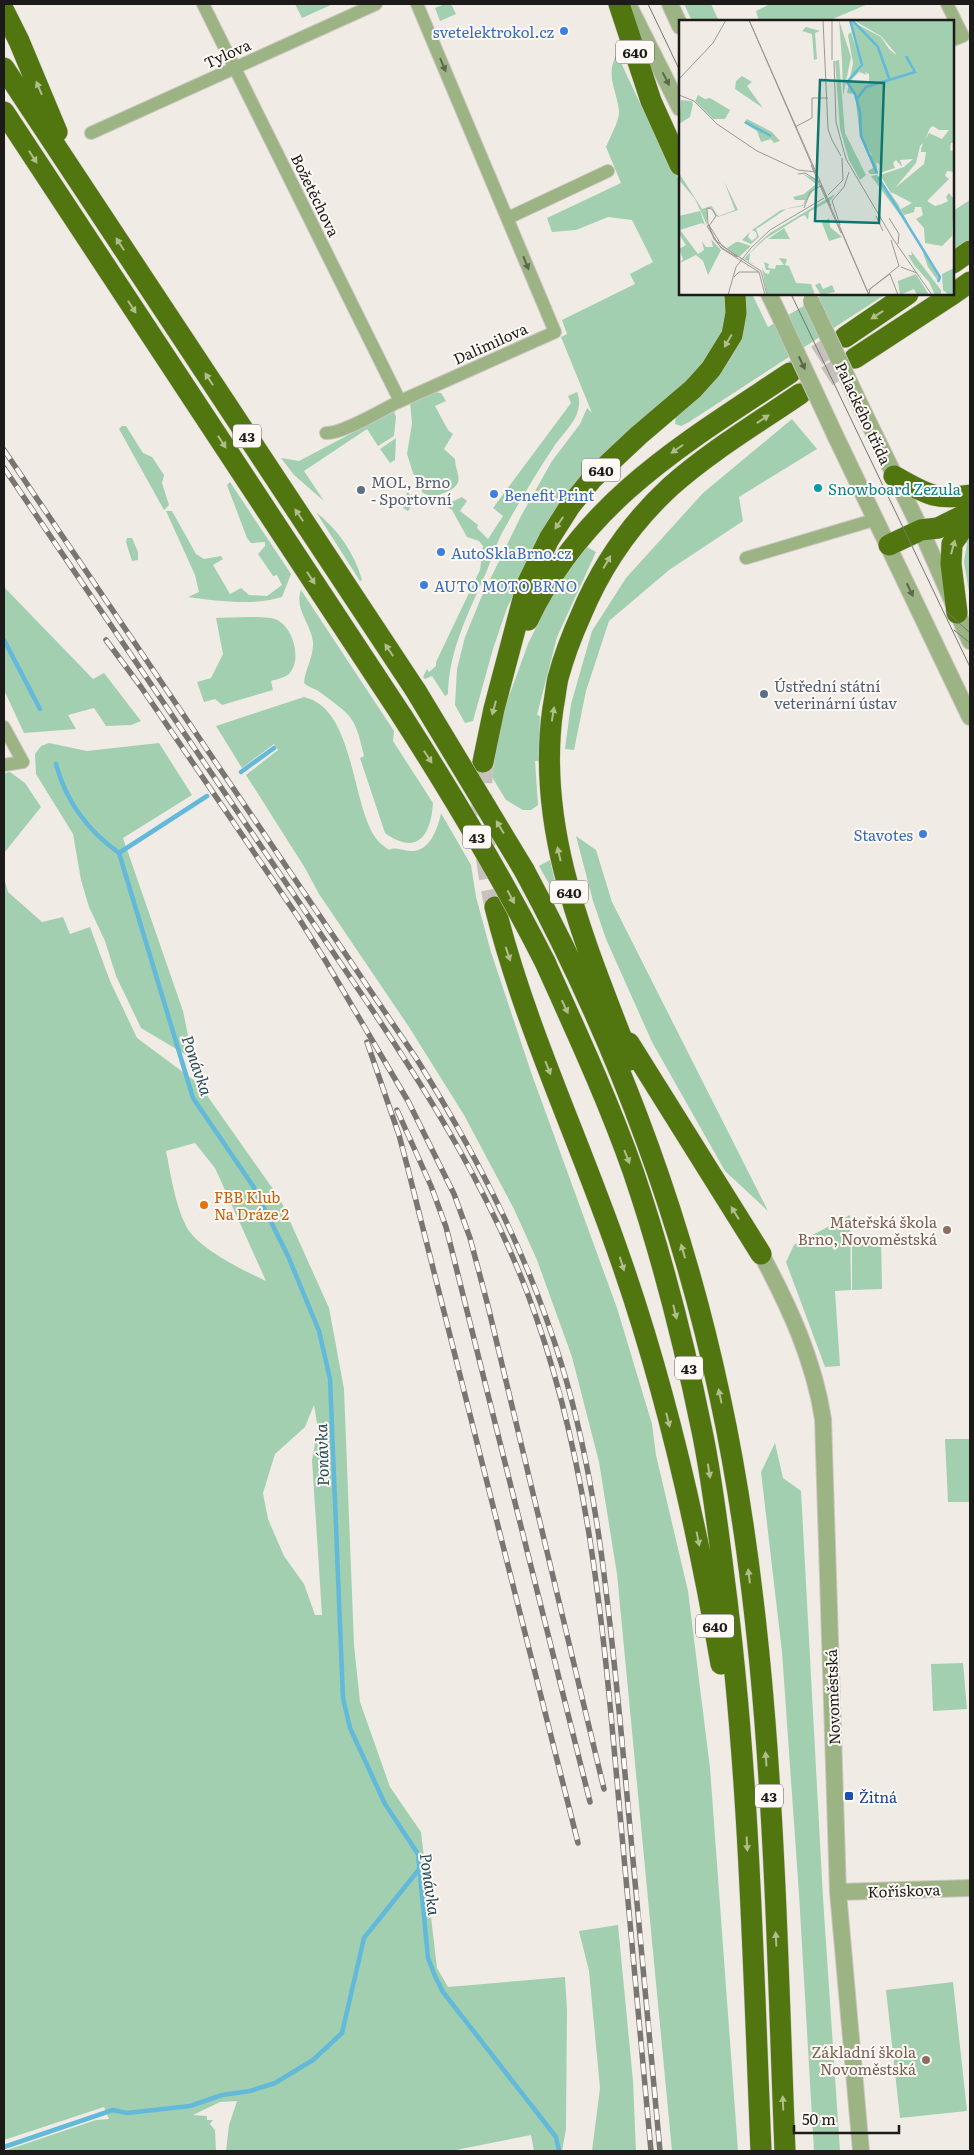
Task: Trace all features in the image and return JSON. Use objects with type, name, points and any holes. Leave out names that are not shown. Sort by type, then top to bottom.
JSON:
[{"type":"highway","name":"640","points":[[619,4],[651,101],[679,163]]},
{"type":"highway","points":[[4,11],[19,41],[78,181]]},
{"type":"highway","name":"43","points":[[4,68],[416,691],[526,872],[583,987],[635,1108],[662,1180],[684,1252],[720,1397],[746,1547],[762,1693],[770,1807],[786,2151]]},
{"type":"highway","name":"43","points":[[5,114],[444,781],[504,884],[545,962],[579,1036],[632,1169],[656,1242],[688,1363],[703,1434],[718,1528],[738,1706],[761,2151]]},
{"type":"highway","points":[[954,262],[970,252]]},
{"type":"highway","points":[[954,293],[970,282]]},
{"type":"highway","name":"640","points":[[483,762],[486,740],[527,584],[548,538],[592,479],[639,435],[693,389],[710,369],[732,335],[736,313],[735,295]]},
{"type":"highway","points":[[845,337],[907,295]]},
{"type":"highway","points":[[856,358],[951,295]]},
{"type":"highway","points":[[901,328],[970,297]]},
{"type":"highway","name":"640","points":[[504,675],[539,595],[565,555],[597,516],[660,460],[790,373]]},
{"type":"highway","name":"640","points":[[662,1180],[648,1108],[579,924],[557,844],[551,803],[549,762],[551,726],[558,679],[572,636],[597,580],[612,554],[649,508],[690,471],[800,394]]},
{"type":"highway","points":[[894,476],[926,494],[952,498],[970,496]]},
{"type":"highway","points":[[922,530],[931,513],[970,496]]},
{"type":"highway","points":[[889,545],[922,530],[938,528],[970,512]]},
{"type":"highway","points":[[957,612],[951,549],[961,528],[970,518]]},
{"type":"highway","points":[[526,872],[571,934],[613,1016],[650,1079],[761,1254]]},
{"type":"highway","name":"640","points":[[495,907],[524,1006],[615,1242],[657,1378],[694,1522],[744,1795]]},
{"type":"street","name":"Božetěchova","points":[[203,4],[400,401]]},
{"type":"street","name":"Tylova","points":[[92,133],[376,4]]},
{"type":"street","name":"Dalimilova","points":[[326,433],[331,433],[554,332],[417,4]]},
{"type":"street","points":[[628,4],[679,106]]},
{"type":"street","points":[[670,4],[679,24]]},
{"type":"street","points":[[947,4],[952,20]]},
{"type":"street","points":[[954,26],[958,38]]},
{"type":"street","points":[[508,218],[608,171]]},
{"type":"street","points":[[769,295],[970,717]]},
{"type":"street","name":"Palackého třída","points":[[809,297],[894,476],[922,530],[970,641]]},
{"type":"street","points":[[746,558],[877,519]]},
{"type":"street","points":[[4,726],[23,762],[4,765]]},
{"type":"street","name":"Novoměstská","points":[[761,1254],[797,1326],[818,1389],[823,1419],[838,1892],[861,2151]]},
{"type":"street","name":"Kořískova","points":[[838,1892],[970,1888]]},
{"type":"green space","points":[[295,4],[333,4],[302,18]]},
{"type":"green space","points":[[451,4],[456,14],[440,21],[435,8]]},
{"type":"green space","points":[[684,4],[711,4],[719,20],[692,20]]},
{"type":"green space","points":[[770,4],[868,4],[830,20],[759,20],[756,11]]},
{"type":"green space","points":[[617,54],[679,180],[679,295],[725,295],[724,325],[718,340],[702,366],[544,532],[507,608],[493,649],[473,721],[465,723],[455,705],[457,669],[465,637],[481,598],[521,516],[552,461],[580,424],[587,408],[592,413],[561,337],[567,334],[562,320],[635,284],[630,274],[653,262],[632,220],[608,217],[576,230],[552,232],[547,218],[621,183],[606,147],[619,114],[618,102],[612,82],[614,62]]},
{"type":"green space","points":[[970,200],[970,239],[954,250],[954,210]]},
{"type":"green space","points":[[742,295],[752,295],[768,327],[822,295],[884,295],[689,422],[681,426],[675,424],[676,415]]},
{"type":"green space","points":[[433,392],[441,393],[446,401],[435,406],[448,430],[453,434],[444,449],[455,459],[459,480],[451,490],[433,497],[423,493],[413,473],[407,454],[412,423],[410,402]]},
{"type":"green space","points":[[577,392],[579,408],[576,415],[520,500],[500,537],[460,633],[452,662],[448,694],[445,696],[432,676],[425,679],[423,677],[427,669],[429,672],[436,666],[436,662],[480,570],[483,546],[479,541],[467,537],[452,510],[445,505],[462,497],[467,501],[460,511],[478,525],[477,528],[488,539],[503,516],[493,508],[571,403],[568,396]]},
{"type":"green space","points":[[394,411],[396,417],[394,436],[378,446],[367,429],[304,471],[324,501],[294,475],[281,458],[299,461]]},
{"type":"green space","points":[[792,419],[817,449],[739,497],[743,521],[669,570],[609,621],[586,691],[574,750],[565,749],[571,704],[592,631],[626,578],[703,493]]},
{"type":"green space","points":[[122,426],[126,426],[143,453],[152,457],[164,475],[162,483],[169,505],[164,510],[119,429]]},
{"type":"green space","points":[[396,438],[395,460],[390,463],[380,449]]},
{"type":"green space","points":[[230,482],[291,574],[282,597],[247,602],[188,597],[199,592],[195,575],[166,511],[172,511],[196,554],[204,559],[221,556],[223,559],[213,565],[230,594],[241,588],[249,595],[267,596],[282,585],[277,575],[273,576],[258,554],[265,546],[265,542],[251,543],[247,538],[227,485]]},
{"type":"green space","points":[[403,483],[412,499],[412,505],[408,511],[403,508],[407,493]]},
{"type":"green space","points":[[316,512],[344,542],[355,560],[362,580],[360,581]]},
{"type":"green space","points":[[970,527],[970,598],[964,562],[967,543],[961,540]]},
{"type":"green space","points":[[127,538],[132,538],[138,552],[138,560],[132,561],[126,542]]},
{"type":"green space","points":[[587,547],[596,552],[557,637],[537,715],[540,716],[539,761],[535,761],[538,805],[531,810],[523,810],[506,800],[492,777],[505,707],[528,644],[555,589]]},
{"type":"green space","points":[[4,587],[93,679],[104,673],[141,721],[131,725],[106,726],[94,708],[68,715],[76,729],[24,733],[4,690]]},
{"type":"green space","points":[[301,590],[394,731],[393,741],[433,803],[429,825],[420,839],[414,842],[406,843],[396,840],[385,833],[360,758],[364,756],[358,733],[351,718],[319,691],[304,683],[313,642],[312,635],[301,610],[299,597]]},
{"type":"green space","points":[[216,618],[273,618],[283,624],[292,637],[295,653],[293,668],[289,674],[271,681],[273,690],[222,705],[215,699],[204,702],[197,682],[211,678],[223,654]]},
{"type":"green space","points":[[304,697],[320,705],[333,718],[349,758],[367,821],[378,841],[389,850],[394,848],[409,851],[418,850],[424,847],[432,838],[441,813],[471,865],[476,897],[491,952],[532,1075],[617,1308],[652,1424],[656,1455],[688,1591],[710,1768],[738,2151],[672,2151],[617,1574],[599,1462],[572,1357],[537,1260],[514,1209],[464,1115],[409,1027],[319,894],[305,868],[246,775],[278,750],[274,744],[242,768],[216,726]]},
{"type":"green space","points":[[49,743],[87,751],[159,743],[192,795],[123,838],[183,1011],[193,1059],[141,1028],[116,976],[105,941],[89,907],[81,880],[73,834],[36,774],[35,754],[41,746]]},
{"type":"green space","points":[[10,772],[25,783],[41,807],[4,853],[4,773]]},
{"type":"green space","points":[[576,836],[596,850],[612,902],[768,1211],[725,1171],[652,1042],[606,939],[593,901]]},
{"type":"green space","points":[[550,860],[556,887],[552,889],[539,866]]},
{"type":"green space","points":[[4,878],[8,892],[42,922],[63,917],[70,934],[90,927],[110,981],[137,1038],[199,1084],[280,1199],[329,1308],[344,1389],[354,1645],[360,1702],[390,1787],[421,1832],[437,1968],[448,1987],[565,1977],[567,2010],[566,2129],[562,2151],[534,2151],[531,2135],[451,2151],[226,2151],[229,2125],[237,2101],[220,2102],[193,2115],[207,2116],[207,2120],[213,2120],[210,2124],[215,2130],[216,2151],[4,2151],[96,2120],[109,2119],[104,2107],[4,2140]],"holes":[[[195,1143],[215,1168],[266,1281],[210,1250],[186,1226],[176,1199],[166,1151]],[[314,1405],[318,1429],[312,1460],[322,1615],[315,1615],[304,1584],[284,1556],[268,1519],[263,1493],[275,1454],[305,1427]]]},
{"type":"green space","points":[[850,1215],[851,1290],[835,1291],[840,1366],[825,1367],[786,1262],[794,1245]]},
{"type":"green space","points":[[881,1236],[882,1289],[852,1290],[852,1237]]},
{"type":"green space","points":[[945,1439],[970,1439],[970,1502],[948,1502]]},
{"type":"green space","points":[[775,1443],[783,1478],[801,1491],[823,1898],[840,2151],[814,2151],[782,1652],[761,1472]]},
{"type":"green space","points":[[963,1663],[967,1709],[933,1711],[931,1664]]},
{"type":"green space","points":[[618,1925],[633,2081],[636,2151],[592,2151],[600,2088],[589,1971],[579,1931]]},
{"type":"green space","name":"Základní škola Novoměstská","points":[[953,1982],[967,2111],[900,2118],[886,1990]]},
{"type":"waterway","name":"Ponávka","points":[[4,640],[40,709]]},
{"type":"waterway","points":[[241,772],[274,748]]},
{"type":"waterway","name":"Ponávka","points":[[56,764],[60,778],[79,814],[97,835],[119,853],[193,1098],[253,1186],[288,1256],[319,1331],[330,1379],[343,1698],[350,1728],[385,1804],[418,1854],[428,1958],[443,1992],[556,2137],[559,2151]]},
{"type":"waterway","points":[[119,853],[207,796]]},
{"type":"waterway","points":[[4,2147],[113,2110],[127,2113],[190,2106],[222,2095],[250,2091],[275,2083],[313,2060],[342,2033],[364,1938],[420,1868]]},
{"type":"tunnel","points":[[790,373],[845,337]]},
{"type":"tunnel","points":[[800,394],[855,358]]},
{"type":"tunnel","points":[[483,762],[482,799],[484,835],[495,907]]},
{"type":"tram line","points":[[648,4],[679,69]]},
{"type":"tram line","points":[[791,295],[970,667]]},
{"type":"tram line","points":[[946,611],[970,633]]},
{"type":"tram line","points":[[954,630],[970,643]]},
{"type":"railway","points":[[4,450],[416,1058],[480,1169],[534,1285],[549,1325],[574,1409],[593,1497],[600,1541],[620,1720],[660,2151]]},
{"type":"railway","points":[[4,468],[371,1008],[415,1076],[457,1146],[495,1217],[527,1292],[548,1352],[565,1414],[579,1476],[590,1539],[606,1665],[651,2151]]},
{"type":"railway","points":[[106,640],[141,687],[298,917],[408,1101],[454,1194],[470,1238],[488,1306],[604,1789]]},
{"type":"railway","points":[[367,1042],[399,1135],[408,1169],[578,1843]]},
{"type":"railway","points":[[397,1110],[431,1186],[446,1227],[590,1802]]},
{"type":"place","name":"svetelektrokol.cz","points":[[564,31]]},
{"type":"place","name":"Snowboard Zezula","points":[[818,488]]},
{"type":"place","name":"MOL, Brno - Sportovní","points":[[361,490]]},
{"type":"place","name":"Benefit Print","points":[[494,494]]},
{"type":"place","name":"AutoSklaBrno.cz","points":[[441,552]]},
{"type":"place","name":"AUTO MOTO BRNO","points":[[424,585]]},
{"type":"place","name":"Ústřední státní veterinární ústav","points":[[764,694]]},
{"type":"place","name":"Stavotes","points":[[923,834]]},
{"type":"place","name":"FBB Klub Na Dráze 2","points":[[204,1205]]},
{"type":"place","name":"Mateřská škola Brno, Novoměstská","points":[[947,1230]]},
{"type":"place","name":"Žitná","points":[[849,1796]]},
{"type":"place","name":"Základní škola Novoměstská","points":[[926,2060]]}]
